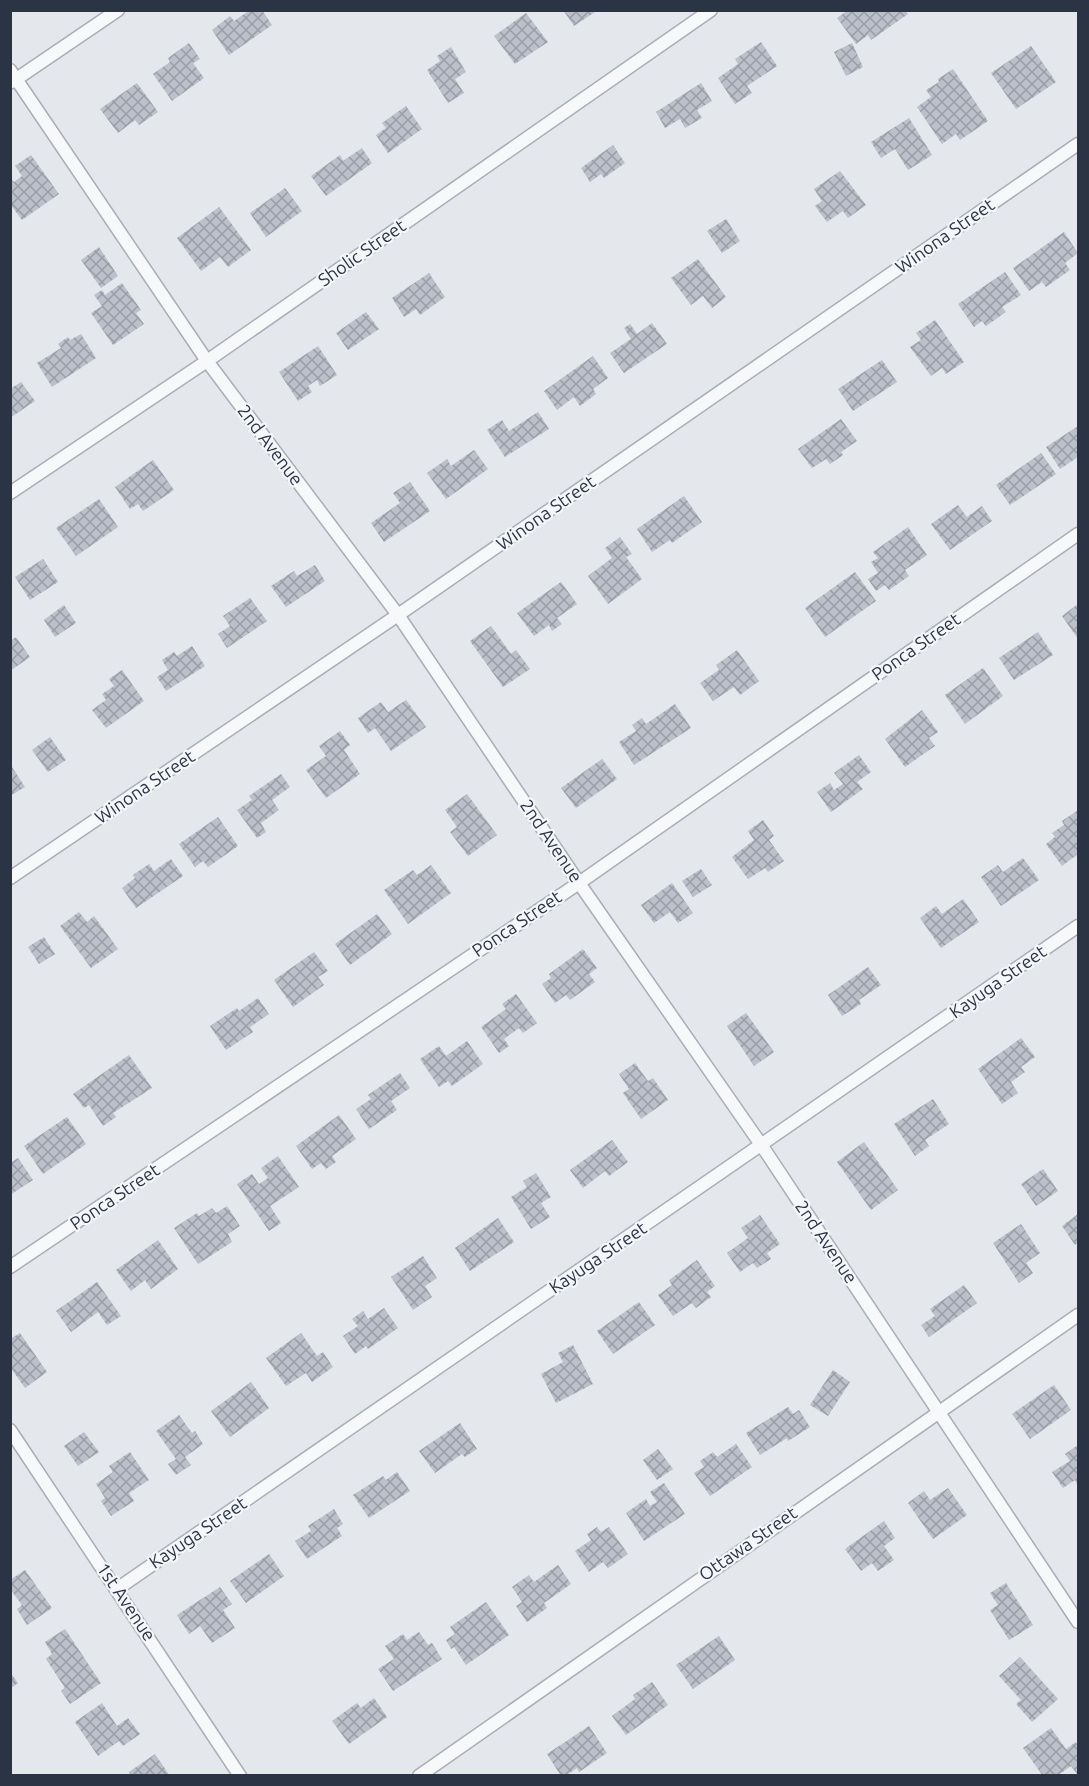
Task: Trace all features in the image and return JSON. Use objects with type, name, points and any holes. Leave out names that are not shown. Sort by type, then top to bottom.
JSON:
[{"type":"street","points":[[12,77],[118,10]]},
{"type":"street","name":"Sholic Street","points":[[10,493],[207,361],[711,10]]},
{"type":"street","name":"2nd Avenue","points":[[12,77],[207,361],[398,615],[579,883],[762,1146],[1078,1622]]},
{"type":"street","name":"Winona Street","points":[[10,878],[398,615],[1078,144]]},
{"type":"street","name":"Ponca Street","points":[[10,1268],[579,883],[1078,534]]},
{"type":"street","name":"Kayuga Street","points":[[117,1589],[1078,926]]},
{"type":"street","name":"Ottawa Street","points":[[419,1776],[1078,1315]]},
{"type":"street","name":"1st Avenue","points":[[10,1430],[240,1776]]},
{"type":"building","points":[[250,10],[262,10],[272,25],[229,55],[212,30],[230,16],[234,21]]},
{"type":"building","points":[[563,10],[598,10],[574,26]]},
{"type":"building","points":[[848,10],[905,10],[908,14],[871,40],[868,35],[856,44],[837,18]]},
{"type":"building","points":[[526,13],[548,42],[515,64],[494,36]]},
{"type":"building","points":[[761,42],[777,66],[747,86],[752,93],[735,104],[718,78],[738,64],[735,59]]},
{"type":"building","points":[[189,43],[200,59],[193,63],[204,78],[172,101],[153,74],[170,62],[168,58]]},
{"type":"building","points":[[852,43],[863,67],[846,76],[834,52]]},
{"type":"building","points":[[1031,46],[1056,82],[1016,109],[991,73]]},
{"type":"building","points":[[451,47],[466,72],[455,79],[464,93],[448,103],[427,70],[440,61],[437,56]]},
{"type":"building","points":[[953,69],[988,121],[960,140],[956,134],[942,144],[917,107],[931,97],[926,90]]},
{"type":"building","points":[[137,83],[158,112],[139,125],[135,120],[118,133],[100,109]]},
{"type":"building","points":[[701,83],[712,101],[697,110],[702,118],[685,128],[680,119],[665,128],[656,112]]},
{"type":"building","points":[[406,106],[422,129],[388,153],[376,135],[386,128],[382,123]]},
{"type":"building","points":[[909,118],[932,155],[908,170],[895,149],[881,158],[871,142]]},
{"type":"building","points":[[613,145],[625,163],[604,178],[601,174],[590,182],[581,168]]},
{"type":"building","points":[[362,148],[372,163],[326,196],[311,176],[340,155],[343,161]]},
{"type":"building","points":[[31,155],[59,194],[22,220],[10,204],[10,178],[14,182],[22,176],[15,166]]},
{"type":"building","points":[[840,171],[866,205],[848,218],[843,211],[827,222],[815,206],[822,201],[814,189]]},
{"type":"building","points":[[285,188],[302,211],[266,237],[250,213]]},
{"type":"building","points":[[219,207],[251,250],[228,267],[220,257],[201,271],[177,238]]},
{"type":"building","points":[[726,219],[740,241],[722,253],[707,231]]},
{"type":"building","points":[[1064,232],[1078,253],[1065,263],[1070,270],[1046,287],[1042,282],[1029,291],[1013,268]]},
{"type":"building","points":[[99,247],[118,276],[101,288],[81,260]]},
{"type":"building","points":[[698,259],[726,297],[712,308],[703,296],[691,305],[671,278]]},
{"type":"building","points":[[1005,272],[1021,295],[1002,307],[1006,312],[986,326],[982,321],[974,327],[958,304]]},
{"type":"building","points":[[429,273],[445,297],[420,315],[416,309],[404,317],[392,298]]},
{"type":"building","points":[[122,283],[141,310],[136,313],[144,324],[113,345],[91,313],[102,306],[94,295],[102,290],[105,295]]},
{"type":"building","points":[[366,312],[379,329],[348,350],[336,333]]},
{"type":"building","points":[[935,320],[964,362],[946,374],[942,368],[931,376],[910,347],[921,340],[916,333]]},
{"type":"building","points":[[652,323],[667,344],[624,373],[610,353],[631,339],[624,328],[630,324],[637,334]]},
{"type":"building","points":[[81,334],[96,358],[52,387],[37,363],[61,348],[58,344],[68,337],[70,340]]},
{"type":"building","points":[[318,346],[337,375],[320,386],[317,380],[308,386],[312,392],[298,401],[279,372]]},
{"type":"building","points":[[593,356],[608,378],[593,389],[596,394],[580,406],[574,397],[557,410],[544,391]]},
{"type":"building","points":[[882,360],[897,382],[853,411],[838,389]]},
{"type":"building","points":[[21,382],[35,401],[10,418],[10,389]]},
{"type":"building","points":[[538,412],[549,429],[505,457],[487,430],[502,420],[509,431]]},
{"type":"building","points":[[841,419],[857,441],[841,452],[843,455],[830,464],[826,459],[812,468],[798,449]]},
{"type":"building","points":[[1078,426],[1078,457],[1060,469],[1046,447]]},
{"type":"building","points":[[474,450],[488,469],[446,499],[427,473],[447,459],[451,466]]},
{"type":"building","points":[[1041,453],[1056,474],[1010,505],[996,485]]},
{"type":"building","points":[[153,460],[174,490],[143,511],[138,504],[130,509],[115,487]]},
{"type":"building","points":[[410,482],[430,511],[384,542],[371,523],[400,503],[393,493]]},
{"type":"building","points":[[684,496],[702,522],[672,543],[670,540],[652,552],[637,529]]},
{"type":"building","points":[[99,499],[118,527],[76,556],[56,528]]},
{"type":"building","points":[[958,505],[967,517],[982,506],[992,521],[950,550],[931,524]]},
{"type":"building","points":[[908,527],[927,555],[905,570],[909,576],[889,590],[885,585],[876,591],[868,579],[878,573],[871,562],[878,558],[873,552]]},
{"type":"building","points":[[620,537],[632,554],[626,557],[642,579],[608,604],[588,576],[612,558],[605,548]]},
{"type":"building","points":[[43,559],[58,582],[30,600],[15,577]]},
{"type":"building","points":[[315,565],[325,581],[286,607],[271,586],[294,571],[297,576]]},
{"type":"building","points":[[855,572],[876,601],[825,637],[805,608]]},
{"type":"building","points":[[561,582],[577,604],[557,618],[562,624],[552,631],[549,625],[534,636],[517,613]]},
{"type":"building","points":[[250,598],[267,621],[227,648],[218,634],[230,626],[223,616]]},
{"type":"building","points":[[1078,604],[1078,639],[1062,616]]},
{"type":"building","points":[[64,605],[76,623],[55,637],[44,620]]},
{"type":"building","points":[[491,626],[511,654],[516,650],[530,669],[503,687],[470,641]]},
{"type":"building","points":[[1038,632],[1053,655],[1014,680],[999,658]]},
{"type":"building","points":[[16,637],[30,657],[10,671],[10,641]]},
{"type":"building","points":[[192,646],[205,666],[166,691],[157,677],[168,670],[162,660],[174,652],[177,656]]},
{"type":"building","points":[[737,650],[759,681],[740,695],[734,687],[713,701],[700,683],[719,670],[716,665]]},
{"type":"building","points":[[983,668],[1003,696],[965,724],[945,695]]},
{"type":"building","points":[[122,670],[144,701],[106,728],[92,710],[106,700],[102,694],[114,686],[109,679]]},
{"type":"building","points":[[406,700],[426,727],[391,751],[375,728],[368,733],[358,718],[381,702],[388,712]]},
{"type":"building","points":[[675,704],[691,728],[634,765],[619,742],[636,731],[632,725],[642,718],[646,724]]},
{"type":"building","points":[[922,710],[938,732],[929,738],[935,746],[905,767],[885,739]]},
{"type":"building","points":[[340,731],[350,745],[344,750],[360,774],[326,798],[306,770],[326,756],[319,746]]},
{"type":"building","points":[[50,737],[66,760],[48,772],[32,750]]},
{"type":"building","points":[[859,755],[871,772],[857,782],[863,789],[831,812],[817,792],[830,783],[834,790],[843,784],[834,773]]},
{"type":"building","points":[[602,759],[617,779],[576,808],[561,788]]},
{"type":"building","points":[[10,764],[25,787],[10,796]]},
{"type":"building","points":[[281,774],[290,787],[272,800],[279,810],[261,823],[266,832],[257,838],[237,810],[252,800],[249,796]]},
{"type":"building","points":[[467,794],[497,835],[468,856],[450,832],[457,827],[445,810]]},
{"type":"building","points":[[1078,810],[1078,854],[1062,866],[1046,844],[1055,837],[1052,833],[1064,825],[1062,821]]},
{"type":"building","points":[[218,817],[238,846],[208,867],[203,861],[195,867],[179,844]]},
{"type":"building","points":[[763,820],[774,836],[769,840],[784,861],[768,872],[765,868],[748,879],[732,857],[754,840],[748,831]]},
{"type":"building","points":[[1023,858],[1039,880],[1001,906],[981,877],[998,865],[1003,872]]},
{"type":"building","points":[[171,859],[183,876],[136,908],[122,888],[135,878],[133,875],[149,864],[154,871]]},
{"type":"building","points":[[431,865],[451,893],[408,924],[384,890],[413,870],[417,875]]},
{"type":"building","points":[[701,869],[712,885],[693,897],[682,881]]},
{"type":"building","points":[[672,883],[693,913],[678,923],[670,912],[654,923],[641,905]]},
{"type":"building","points":[[963,899],[979,922],[941,948],[920,918],[936,906],[942,914]]},
{"type":"building","points":[[79,912],[87,922],[94,916],[118,949],[91,968],[60,926]]},
{"type":"building","points":[[377,914],[392,934],[350,965],[335,944]]},
{"type":"building","points":[[44,937],[55,954],[39,964],[28,947]]},
{"type":"building","points":[[583,949],[597,968],[589,974],[595,982],[570,1000],[566,995],[555,1003],[542,984],[551,978],[549,974]]},
{"type":"building","points":[[314,952],[328,971],[318,977],[324,985],[293,1007],[274,980]]},
{"type":"building","points":[[868,967],[881,985],[859,1000],[861,1004],[842,1016],[828,995]]},
{"type":"building","points":[[516,994],[537,1023],[523,1033],[519,1028],[504,1039],[509,1046],[499,1053],[481,1027],[506,1009],[502,1004]]},
{"type":"building","points":[[258,998],[269,1014],[250,1027],[253,1032],[226,1050],[210,1026],[237,1008],[239,1011]]},
{"type":"building","points":[[746,1013],[774,1052],[754,1066],[727,1026]]},
{"type":"building","points":[[1021,1038],[1035,1057],[1021,1067],[1025,1072],[1011,1082],[1018,1093],[1002,1104],[978,1069]]},
{"type":"building","points":[[467,1041],[483,1064],[452,1086],[448,1081],[439,1087],[420,1059],[439,1046],[446,1056]]},
{"type":"building","points":[[129,1055],[152,1088],[113,1113],[116,1117],[103,1126],[89,1105],[84,1108],[73,1094]]},
{"type":"building","points":[[635,1063],[648,1081],[653,1078],[668,1100],[641,1119],[623,1093],[629,1089],[619,1074]]},
{"type":"building","points":[[400,1073],[410,1088],[391,1101],[397,1110],[369,1129],[356,1109],[371,1099],[368,1095]]},
{"type":"building","points":[[933,1099],[949,1124],[925,1140],[929,1146],[915,1156],[894,1124]]},
{"type":"building","points":[[339,1115],[356,1139],[332,1156],[336,1162],[326,1169],[321,1163],[312,1169],[296,1146]]},
{"type":"building","points":[[67,1117],[86,1144],[43,1174],[24,1146]]},
{"type":"building","points":[[612,1140],[628,1162],[609,1176],[605,1171],[583,1188],[570,1170]]},
{"type":"building","points":[[864,1142],[898,1190],[871,1210],[837,1162]]},
{"type":"building","points":[[278,1156],[299,1187],[270,1206],[281,1223],[269,1231],[237,1184],[252,1174],[259,1184],[268,1178],[261,1168]]},
{"type":"building","points":[[18,1158],[33,1180],[10,1195],[10,1163]]},
{"type":"building","points":[[1043,1169],[1058,1191],[1036,1206],[1021,1184]]},
{"type":"building","points":[[536,1173],[551,1197],[541,1203],[550,1217],[531,1229],[511,1197],[527,1187],[523,1181]]},
{"type":"building","points":[[227,1206],[240,1226],[228,1234],[232,1242],[198,1264],[174,1228],[197,1213],[199,1216],[212,1208],[216,1213]]},
{"type":"building","points":[[1078,1214],[1078,1242],[1075,1245],[1062,1226]]},
{"type":"building","points":[[760,1215],[780,1244],[767,1253],[771,1259],[757,1268],[753,1263],[740,1272],[727,1253],[748,1238],[741,1228]]},
{"type":"building","points":[[498,1218],[514,1242],[470,1271],[455,1248]]},
{"type":"building","points":[[1021,1224],[1040,1253],[1026,1263],[1033,1273],[1019,1283],[993,1243]]},
{"type":"building","points":[[158,1240],[178,1269],[151,1289],[145,1280],[131,1291],[116,1270]]},
{"type":"building","points":[[423,1256],[437,1278],[425,1286],[432,1297],[413,1310],[391,1277]]},
{"type":"building","points":[[697,1260],[715,1286],[707,1292],[711,1297],[696,1308],[692,1303],[673,1316],[658,1295],[672,1285],[669,1280]]},
{"type":"building","points":[[97,1282],[121,1316],[107,1325],[98,1312],[71,1332],[56,1311]]},
{"type":"building","points":[[964,1285],[977,1303],[929,1337],[921,1325],[935,1316],[930,1309]]},
{"type":"building","points":[[639,1302],[655,1325],[613,1354],[597,1331]]},
{"type":"building","points":[[384,1308],[398,1328],[368,1349],[366,1346],[355,1354],[343,1336],[358,1326],[352,1319],[363,1311],[368,1319]]},
{"type":"building","points":[[20,1333],[47,1372],[25,1388],[10,1367],[10,1339]]},
{"type":"building","points":[[301,1333],[317,1356],[323,1352],[333,1367],[312,1382],[306,1373],[286,1386],[266,1358]]},
{"type":"building","points":[[573,1345],[593,1384],[556,1403],[541,1374],[563,1362],[558,1353]]},
{"type":"building","points":[[833,1370],[850,1382],[828,1416],[810,1405]]},
{"type":"building","points":[[251,1382],[269,1408],[230,1437],[211,1411]]},
{"type":"building","points":[[1054,1385],[1071,1410],[1030,1439],[1012,1414]]},
{"type":"building","points":[[788,1407],[793,1414],[799,1410],[810,1427],[760,1455],[746,1433]]},
{"type":"building","points":[[179,1415],[192,1433],[195,1431],[203,1444],[185,1457],[191,1465],[176,1475],[168,1464],[176,1459],[156,1431]]},
{"type":"building","points":[[460,1423],[477,1449],[465,1457],[462,1454],[435,1473],[419,1451]]},
{"type":"building","points":[[84,1432],[99,1452],[78,1466],[64,1446]]},
{"type":"building","points":[[736,1444],[752,1467],[710,1496],[694,1473],[704,1467],[700,1461],[713,1452],[717,1457]]},
{"type":"building","points":[[1078,1445],[1078,1486],[1075,1480],[1063,1488],[1052,1472],[1070,1461],[1065,1454]]},
{"type":"building","points":[[658,1449],[673,1469],[657,1480],[643,1460]]},
{"type":"building","points":[[130,1452],[149,1480],[129,1493],[134,1501],[111,1516],[101,1501],[105,1498],[96,1484],[113,1472],[109,1466]]},
{"type":"building","points":[[397,1472],[410,1491],[369,1518],[353,1495],[383,1476],[386,1480]]},
{"type":"building","points":[[664,1483],[685,1514],[644,1541],[626,1513],[646,1499],[650,1506],[657,1502],[650,1492]]},
{"type":"building","points":[[948,1488],[967,1515],[933,1539],[908,1503],[924,1491],[930,1500]]},
{"type":"building","points":[[334,1509],[343,1524],[337,1528],[342,1536],[307,1559],[295,1541],[311,1531],[308,1526]]},
{"type":"building","points":[[884,1521],[895,1538],[884,1546],[894,1560],[878,1571],[872,1563],[861,1571],[845,1549]]},
{"type":"building","points":[[597,1527],[601,1532],[609,1527],[628,1554],[608,1568],[603,1562],[589,1572],[575,1551],[591,1540],[587,1534]]},
{"type":"building","points":[[269,1554],[284,1576],[246,1603],[230,1581]]},
{"type":"building","points":[[558,1565],[571,1584],[544,1603],[547,1608],[527,1622],[516,1606],[522,1602],[512,1587],[529,1575],[534,1582]]},
{"type":"building","points":[[25,1570],[52,1608],[27,1625],[17,1609],[22,1605],[10,1589],[10,1580]]},
{"type":"building","points":[[1006,1583],[1033,1625],[1009,1640],[990,1610],[998,1605],[990,1593]]},
{"type":"building","points":[[220,1587],[232,1604],[223,1610],[235,1628],[212,1643],[200,1626],[189,1634],[177,1615]]},
{"type":"building","points":[[486,1602],[509,1635],[466,1665],[454,1647],[451,1649],[446,1640],[455,1634],[450,1627]]},
{"type":"building","points":[[65,1629],[101,1683],[70,1704],[61,1691],[65,1688],[46,1659],[52,1654],[45,1642]]},
{"type":"building","points":[[419,1632],[428,1645],[432,1643],[442,1659],[393,1691],[378,1669],[394,1659],[385,1646],[403,1634],[407,1640]]},
{"type":"building","points":[[719,1636],[735,1660],[693,1689],[676,1665]]},
{"type":"building","points":[[1020,1657],[1058,1699],[1032,1722],[1016,1704],[1021,1700],[999,1676]]},
{"type":"building","points":[[10,1672],[18,1683],[10,1689]]},
{"type":"building","points":[[652,1682],[668,1705],[626,1735],[612,1716],[635,1699],[633,1695]]},
{"type":"building","points":[[374,1698],[387,1717],[349,1744],[332,1721],[357,1703],[361,1708]]},
{"type":"building","points":[[102,1703],[117,1726],[128,1718],[140,1734],[123,1746],[119,1741],[98,1756],[75,1722]]},
{"type":"building","points":[[589,1726],[607,1753],[579,1772],[577,1768],[561,1776],[547,1754]]},
{"type":"building","points":[[1051,1728],[1066,1749],[1076,1742],[1078,1746],[1077,1774],[1071,1766],[1057,1776],[1043,1776],[1023,1748]]},
{"type":"building","points":[[155,1754],[170,1776],[131,1776],[129,1772]]}]
